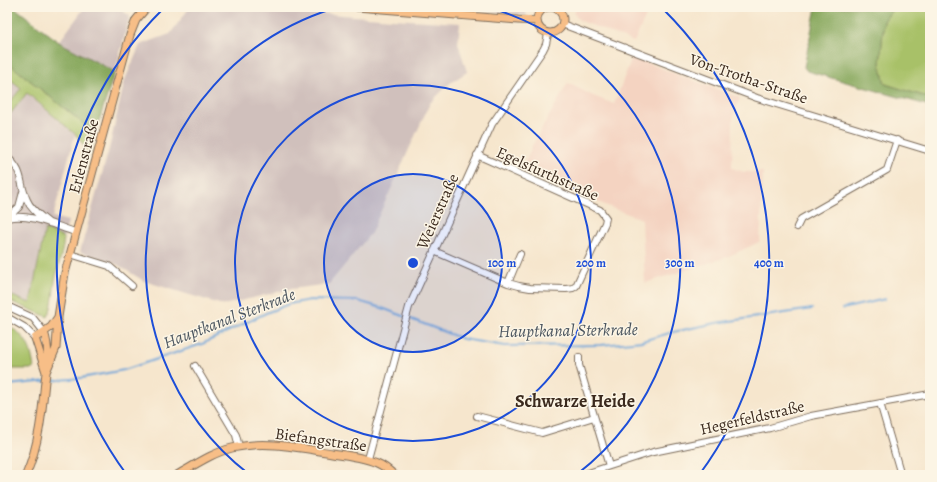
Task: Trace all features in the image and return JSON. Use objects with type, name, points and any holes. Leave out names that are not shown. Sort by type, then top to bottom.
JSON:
[{"type":"main road","name":"Erlenstraße","points":[[46,372],[56,348],[63,280],[130,35],[136,20],[147,7]]},
{"type":"main road","points":[[357,7],[537,21]]},
{"type":"main road","points":[[559,8],[562,16],[562,24],[558,31],[548,34],[540,29],[537,21],[538,14],[544,9],[559,8]]},
{"type":"main road","points":[[35,338],[56,322],[58,317]]},
{"type":"main road","name":"Erlenstraße","points":[[26,475],[39,436],[48,355],[47,342],[44,332]]},
{"type":"main road","name":"Erlenstraße","points":[[35,338],[46,372]]},
{"type":"main road","name":"Biefangstraße","points":[[177,475],[211,456],[226,450],[239,447],[263,445],[368,459],[381,465],[394,475]]},
{"type":"street","name":"Von-Trotha-Straße","points":[[562,24],[757,98],[930,151]]},
{"type":"street","name":"Weierstraße","points":[[368,459],[409,307],[492,124],[543,50],[548,34]]},
{"type":"street","points":[[797,227],[801,219],[886,170],[896,140]]},
{"type":"street","name":"Egelsfurthstraße","points":[[477,155],[600,210],[606,218],[576,286],[573,288],[530,288],[508,283]]},
{"type":"street","points":[[7,157],[19,170],[23,188],[30,206],[48,224]]},
{"type":"street","points":[[7,218],[19,206],[23,196],[23,188]]},
{"type":"street","points":[[7,218],[28,216],[48,224],[76,232]]},
{"type":"street","points":[[434,251],[508,283],[520,254]]},
{"type":"street","points":[[70,254],[109,266],[132,286]]},
{"type":"street","points":[[7,306],[33,318],[44,332]]},
{"type":"street","points":[[7,317],[24,327],[35,338]]},
{"type":"street","points":[[579,357],[579,365],[609,466]]},
{"type":"street","points":[[195,366],[236,435],[239,447]]},
{"type":"street","name":"Hegerfeldstraße","points":[[582,475],[653,452],[770,428],[811,416],[930,394]]},
{"type":"street","points":[[880,403],[901,475]]},
{"type":"street","points":[[477,416],[542,433],[594,417]]},
{"type":"shaded area","points":[[85,7],[117,7],[130,16],[115,72],[59,42]]},
{"type":"shaded area","points":[[190,7],[242,7],[460,23],[458,43],[467,72],[450,83],[430,103],[371,233],[329,284],[291,289],[223,305],[144,281],[118,265],[80,252],[109,149],[125,80],[140,45],[170,34]]},
{"type":"shaded area","points":[[441,7],[527,7],[526,15]]},
{"type":"shaded area","points":[[577,7],[650,7],[634,42],[579,20],[574,13]]},
{"type":"shaded area","points":[[632,57],[740,98],[733,118],[732,168],[744,172],[763,172],[760,241],[727,257],[645,283],[642,219],[612,208],[523,168],[532,146],[568,83],[593,96],[614,104]]},
{"type":"shaded area","points":[[7,77],[75,134],[53,217],[68,221],[64,238],[45,230],[30,304],[7,294]]},
{"type":"green space","points":[[7,7],[14,7],[59,42],[115,72],[95,133],[7,62]]},
{"type":"green space","points":[[816,7],[894,7],[884,21],[880,64],[885,84],[930,98],[930,106],[807,71],[804,67]]},
{"type":"green space","points":[[894,7],[930,7],[930,98],[885,84],[880,64],[884,21]]},
{"type":"green space","points":[[7,62],[95,133],[90,153],[75,134],[27,93],[7,118],[7,106],[21,88],[7,77]]},
{"type":"green space","points":[[45,229],[64,238],[48,317],[7,300],[7,294],[30,303]]},
{"type":"green space","points":[[7,325],[24,338],[31,354],[34,369],[7,369]]},
{"type":"waterway","name":"Hauptkanal Sterkrade","points":[[842,309],[885,299]]},
{"type":"waterway","name":"Hauptkanal Sterkrade","points":[[7,385],[81,378],[124,370],[202,344],[266,313],[289,304],[310,300],[358,301],[382,308],[463,339],[505,346],[601,345],[642,341],[673,332],[716,323],[812,309]]},
{"type":"district","name":"Schwarze Heide","points":[[575,401]]}]
